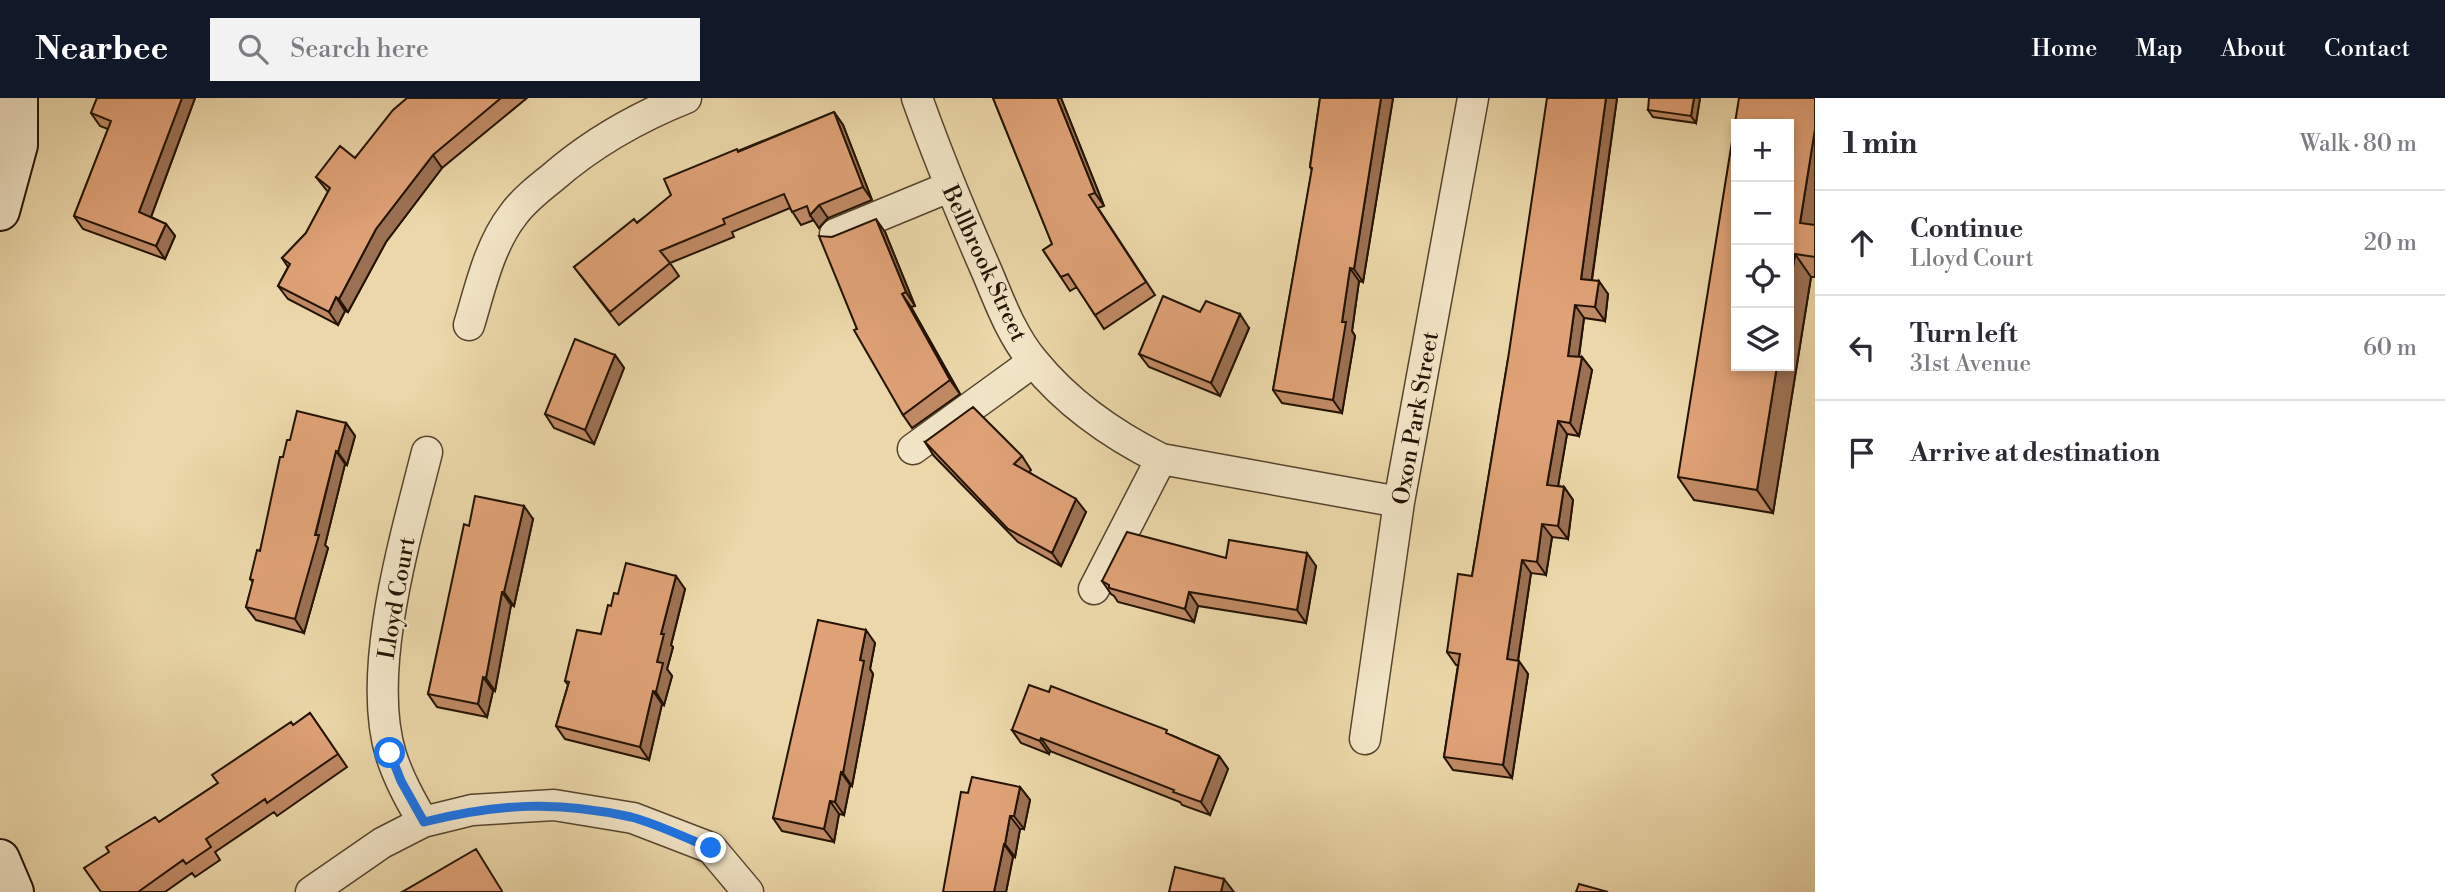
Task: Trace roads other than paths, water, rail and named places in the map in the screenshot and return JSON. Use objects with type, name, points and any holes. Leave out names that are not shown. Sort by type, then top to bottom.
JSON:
[{"type":"street","points":[[0,211],[18,145],[18,98]]},
{"type":"street","points":[[469,325],[491,255],[512,216],[574,159],[610,134],[654,110],[686,98]]},
{"type":"street","name":"Bellbrook Street","points":[[917,98],[949,187],[1011,327],[1034,362],[1081,410],[1130,444],[1161,459],[1399,502]]},
{"type":"street","name":"Oxon Park Street","points":[[1365,739],[1399,502],[1473,98]]},
{"type":"street","points":[[835,234],[949,187]]},
{"type":"street","points":[[913,449],[1034,362]]},
{"type":"street","name":"Lloyd Court","points":[[424,822],[401,781],[383,711],[387,627],[427,452]]},
{"type":"street","points":[[1094,589],[1161,459]]},
{"type":"street","points":[[311,892],[382,843],[424,822],[472,810],[554,805],[633,818],[711,848],[748,892]]},
{"type":"street","points":[[0,859],[14,892]]}]
